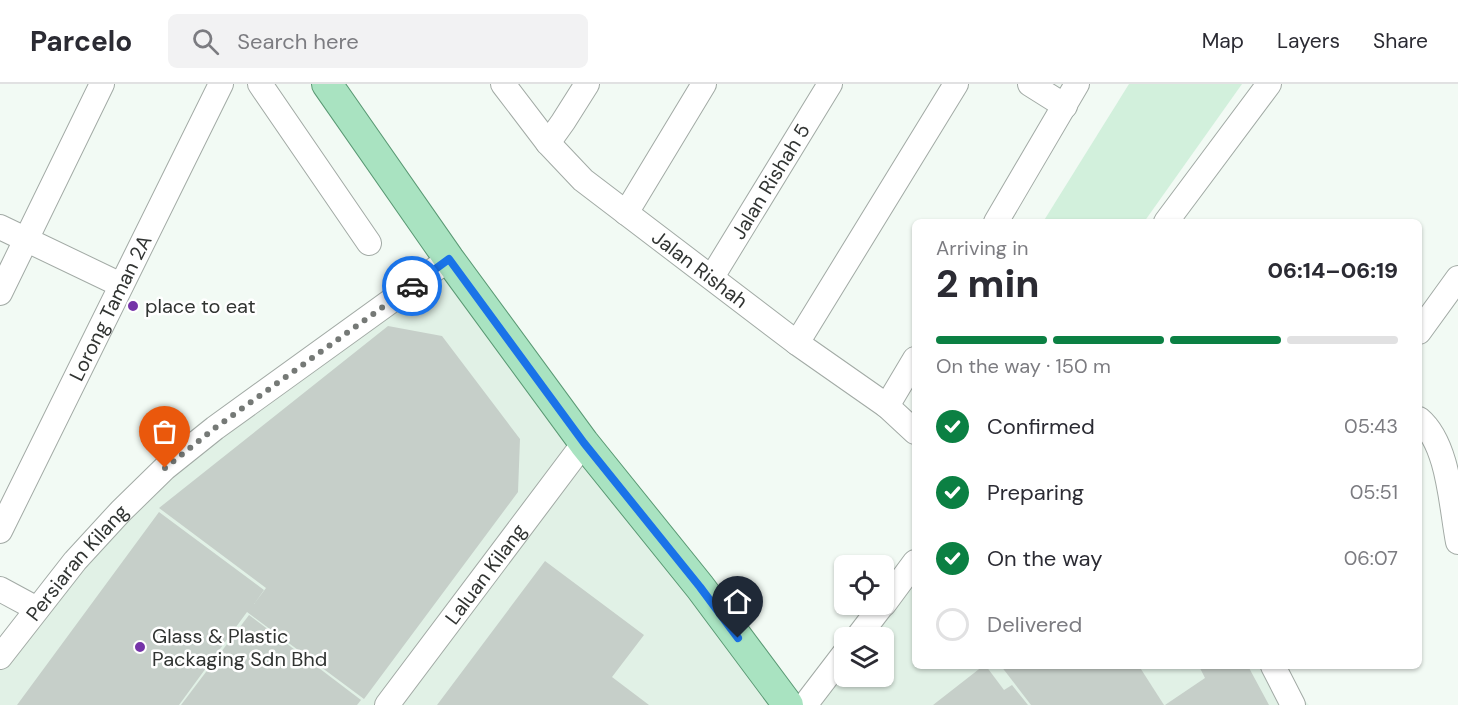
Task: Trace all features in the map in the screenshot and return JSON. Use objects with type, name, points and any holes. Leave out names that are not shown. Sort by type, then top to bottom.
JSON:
[{"type":"main road","points":[[327,84],[449,259],[584,443],[700,587],[789,705]]},
{"type":"street","points":[[0,293],[102,84]]},
{"type":"street","name":"Lorong Taman 2A","points":[[0,531],[221,84]]},
{"type":"street","points":[[260,84],[369,243]]},
{"type":"street","name":"Jalan Rishah","points":[[504,84],[548,143],[583,180],[797,343],[887,406],[912,429]]},
{"type":"street","points":[[548,143],[587,84]]},
{"type":"street","points":[[626,213],[704,84]]},
{"type":"street","name":"Jalan Rishah 5","points":[[712,277],[830,84]]},
{"type":"street","points":[[797,343],[956,84]]},
{"type":"street","points":[[1030,84],[1065,106]]},
{"type":"street","points":[[998,219],[1077,84]]},
{"type":"street","points":[[1169,219],[1269,84]]},
{"type":"street","points":[[0,227],[122,285]]},
{"type":"street","name":"Persiaran Kilang","points":[[0,657],[75,561],[165,468],[215,428],[449,259]]},
{"type":"street","points":[[1422,328],[1458,278]]},
{"type":"street","points":[[887,406],[912,364]]},
{"type":"street","points":[[1422,422],[1436,438],[1443,461],[1458,542]]},
{"type":"street","name":"Laluan Kilang","points":[[387,705],[584,443]]},
{"type":"street","points":[[894,590],[912,566]]},
{"type":"street","points":[[0,589],[37,609]]},
{"type":"street","points":[[865,627],[875,615]]},
{"type":"street","points":[[805,705],[834,667]]},
{"type":"street","points":[[1275,669],[1293,705]]},
{"type":"shaded area","points":[[456,260],[798,705],[0,705],[0,670],[127,506]]},
{"type":"shaded area","points":[[912,569],[912,669],[1272,669],[1309,705],[802,705],[834,665],[834,687],[894,687],[894,627],[865,627],[875,615],[894,615],[894,591]]},
{"type":"green space","points":[[1129,84],[1242,84],[1146,219],[1045,219]]},
{"type":"building","points":[[388,326],[442,336],[520,439],[518,492],[364,699],[247,612],[179,705],[17,705],[159,512],[264,590],[254,604],[266,588],[159,508]]},
{"type":"building","points":[[545,561],[644,635],[612,677],[649,705],[437,705]]},
{"type":"building","points":[[249,615],[361,700],[357,705],[181,705]]},
{"type":"building","points":[[979,669],[988,669],[1004,690],[1012,685],[1028,705],[933,705]]},
{"type":"building","points":[[1003,669],[1141,669],[1164,705],[1031,705]]},
{"type":"building","points":[[1200,669],[1250,669],[1269,705],[1165,705],[1205,678]]},
{"type":"way so far","points":[[165,468],[215,428],[412,286]]},
{"type":"place","name":"place to eat","points":[[133,306]]},
{"type":"place","name":"Glass & Plastic Packaging Sdn Bhd","points":[[140,647]]},
{"type":"route","points":[[412,286],[449,259],[584,443],[738,638]]}]
